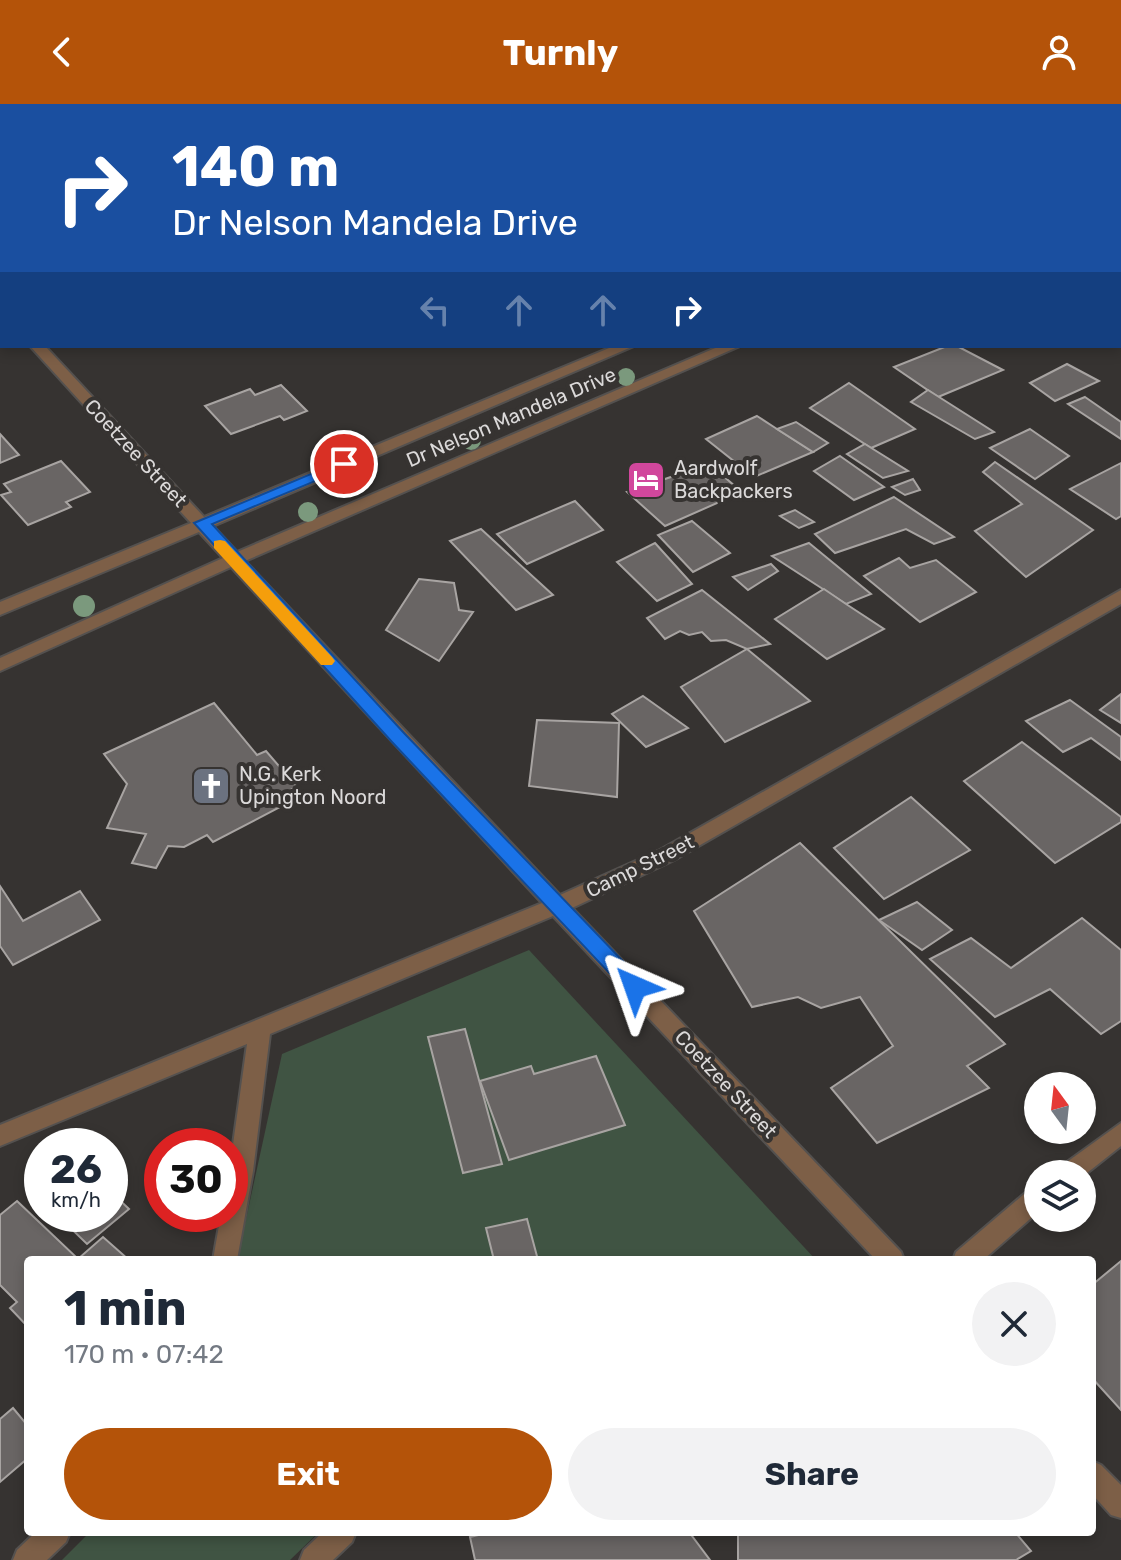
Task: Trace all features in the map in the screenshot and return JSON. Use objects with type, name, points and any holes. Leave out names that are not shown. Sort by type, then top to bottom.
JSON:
[{"type":"street","name":"Coetzee Street","points":[[39,348],[233,560],[888,1256]]},
{"type":"street","name":"Dr Nelson Mandela Drive","points":[[0,609],[622,348]]},
{"type":"street","name":"Dr Nelson Mandela Drive","points":[[0,665],[233,560],[728,348]]},
{"type":"street","name":"Camp Street","points":[[0,1136],[558,905],[702,836],[1121,596]]},
{"type":"street","points":[[226,1256],[241,1171],[260,1027]]},
{"type":"street","points":[[1086,1160],[1121,1133]]},
{"type":"street","points":[[970,1256],[1024,1209]]},
{"type":"street","points":[[1096,1478],[1121,1505]]},
{"type":"street","points":[[27,1560],[52,1536]]},
{"type":"street","points":[[314,1560],[338,1536]]},
{"type":"green space","points":[[529,950],[812,1256],[238,1256],[243,1232],[248,1232],[248,1210],[282,1054]]},
{"type":"green space","points":[[86,1536],[315,1536],[290,1560],[62,1560]]},
{"type":"building","points":[[942,348],[961,348],[1003,370],[938,397],[894,367]]},
{"type":"building","points":[[1067,364],[1099,381],[1055,401],[1030,383]]},
{"type":"building","points":[[849,383],[915,429],[871,448],[810,408]]},
{"type":"building","points":[[281,385],[307,411],[284,420],[280,416],[231,434],[205,406],[250,389],[255,395]]},
{"type":"building","points":[[928,390],[994,432],[975,439],[911,402]]},
{"type":"building","points":[[1085,397],[1121,422],[1121,439],[1068,404]]},
{"type":"building","points":[[757,416],[813,452],[754,477],[706,439]]},
{"type":"building","points":[[796,422],[828,443],[813,452],[777,429]]},
{"type":"building","points":[[1030,429],[1069,456],[1035,479],[990,448]]},
{"type":"building","points":[[0,434],[19,455],[0,463]]},
{"type":"building","points":[[865,444],[908,471],[883,478],[847,454]]},
{"type":"building","points":[[840,456],[884,487],[854,500],[814,471]]},
{"type":"building","points":[[61,461],[90,492],[66,502],[71,507],[28,525],[1,495],[11,492],[4,484]]},
{"type":"building","points":[[995,462],[1093,530],[1026,577],[975,531],[1022,504],[983,472]]},
{"type":"building","points":[[1121,463],[1121,516],[1116,519],[1070,489]]},
{"type":"building","points":[[709,464],[742,492],[665,526],[627,492]]},
{"type":"building","points":[[913,479],[920,490],[905,495],[892,487]]},
{"type":"building","points":[[894,497],[954,537],[934,544],[906,529],[835,553],[815,534]]},
{"type":"building","points":[[575,501],[603,530],[527,564],[497,534]]},
{"type":"building","points":[[795,510],[814,522],[799,528],[780,516]]},
{"type":"building","points":[[692,521],[730,553],[693,572],[658,535]]},
{"type":"building","points":[[481,529],[553,595],[516,610],[450,541]]},
{"type":"building","points":[[655,543],[692,584],[657,601],[617,562]]},
{"type":"building","points":[[809,543],[871,594],[846,604],[772,556]]},
{"type":"building","points":[[899,558],[910,568],[936,560],[976,592],[920,622],[864,576]]},
{"type":"building","points":[[771,564],[778,571],[748,590],[733,577]]},
{"type":"building","points":[[419,579],[454,583],[459,610],[473,612],[439,661],[386,630]]},
{"type":"building","points":[[824,589],[884,629],[827,659],[775,619]]},
{"type":"building","points":[[702,590],[770,644],[747,649],[726,640],[711,641],[702,632],[689,635],[680,631],[665,639],[647,618]]},
{"type":"building","points":[[747,649],[810,701],[725,742],[681,687]]},
{"type":"building","points":[[1121,694],[1121,723],[1100,710]]},
{"type":"building","points":[[643,696],[688,728],[646,747],[612,714]]},
{"type":"building","points":[[1070,700],[1121,737],[1121,760],[1091,738],[1063,752],[1026,721]]},
{"type":"building","name":"N.G. Kerk Upington Noord","points":[[214,703],[257,755],[266,751],[297,787],[284,793],[284,805],[213,842],[207,835],[184,847],[168,846],[156,868],[132,863],[146,834],[107,828],[127,784],[104,754]]},
{"type":"building","points":[[537,720],[619,723],[617,797],[529,786]]},
{"type":"building","points":[[1022,742],[1121,817],[1121,822],[1055,863],[964,781]]},
{"type":"building","points":[[911,797],[970,850],[884,899],[834,848]]},
{"type":"building","points":[[800,843],[1005,1044],[967,1066],[989,1088],[877,1143],[831,1088],[893,1046],[860,997],[821,1008],[798,997],[752,1007],[694,911]]},
{"type":"building","points":[[0,886],[23,921],[80,891],[100,920],[13,965],[0,946]]},
{"type":"building","points":[[917,902],[952,930],[922,950],[879,920]]},
{"type":"building","points":[[1082,918],[1121,950],[1121,1021],[1101,1034],[1050,989],[995,1017],[930,959],[971,938],[1011,968]]},
{"type":"building","points":[[465,1029],[502,1164],[463,1173],[428,1037]]},
{"type":"building","points":[[596,1056],[625,1125],[509,1160],[480,1081],[531,1066],[534,1074]]},
{"type":"building","points":[[17,1201],[24,1208],[24,1232],[50,1232],[75,1256],[24,1256],[24,1323],[10,1308],[17,1302],[0,1285],[0,1215]]},
{"type":"building","points":[[527,1219],[537,1256],[493,1256],[486,1228]]},
{"type":"building","points":[[75,1232],[101,1232],[87,1244]]},
{"type":"building","points":[[103,1237],[124,1256],[81,1256]]},
{"type":"building","points":[[1121,1261],[1121,1410],[1096,1382],[1096,1282]]},
{"type":"building","points":[[13,1408],[24,1421],[24,1461],[0,1482],[0,1419]]},
{"type":"building","points":[[692,1536],[710,1560],[475,1560],[470,1537]]},
{"type":"building","points":[[738,1536],[1018,1536],[1031,1551],[1016,1560],[738,1560]]},
{"type":"slow traffic","points":[[220,545],[327,661]]},
{"type":"place","name":"Aardwolf Backpackers","points":[[646,480]]},
{"type":"place","name":"N.G. Kerk Upington Noord","points":[[211,786]]},
{"type":"route","points":[[344,464],[202,523],[398,737],[635,987]]}]
